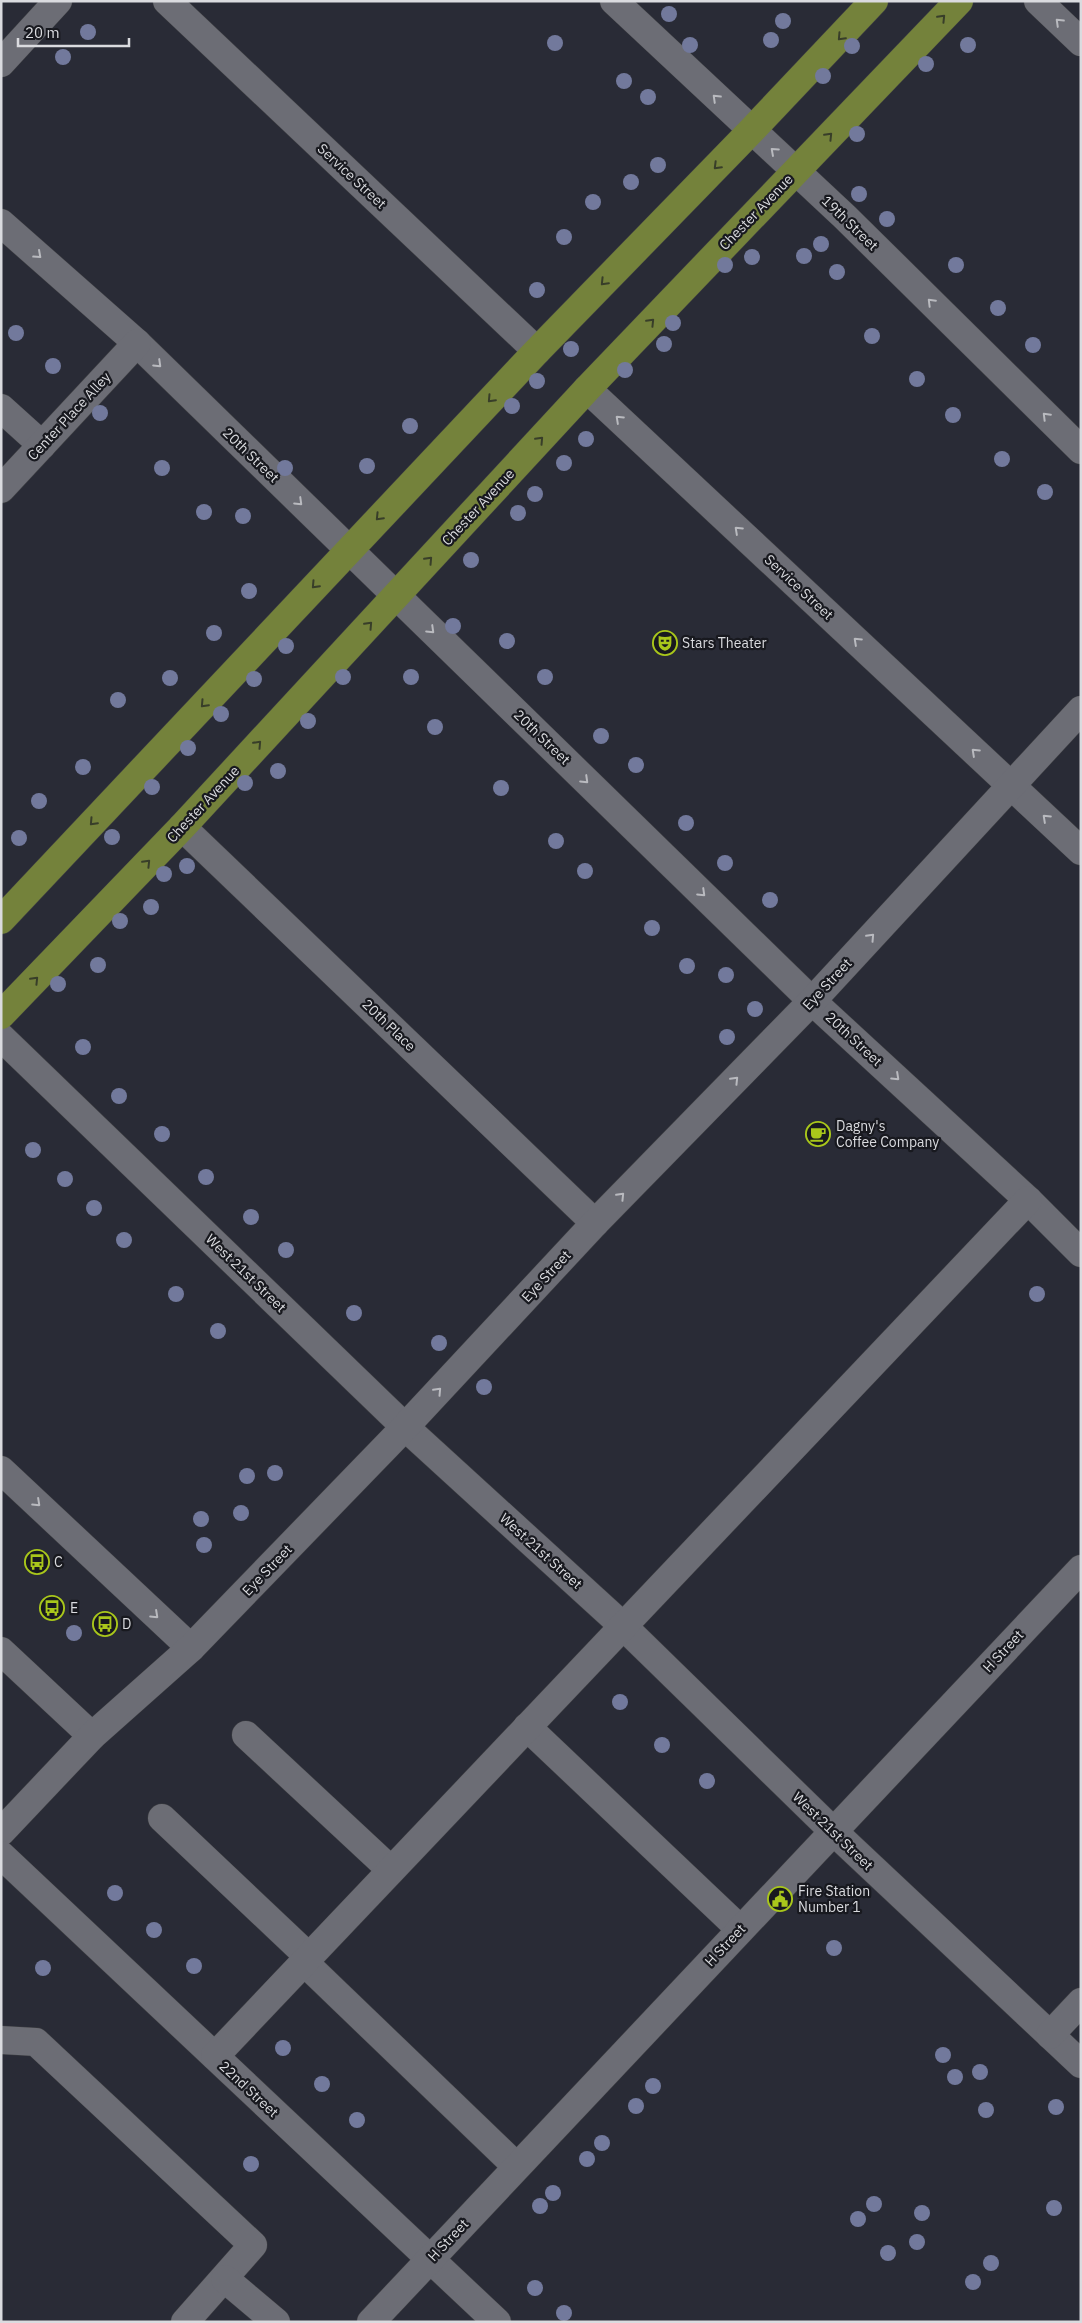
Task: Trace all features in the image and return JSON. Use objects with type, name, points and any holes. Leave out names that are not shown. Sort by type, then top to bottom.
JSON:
[{"type":"main road","points":[[1,920],[537,351],[752,131],[874,1]]},
{"type":"main road","name":"Chester Avenue","points":[[1,1015],[182,827],[587,389],[958,1]]},
{"type":"street","points":[[1,63],[58,1]]},
{"type":"street","name":"Service Street","points":[[167,1],[537,351]]},
{"type":"street","name":"19th Street","points":[[614,1],[796,171],[1081,450]]},
{"type":"street","points":[[1038,1],[1081,42]]},
{"type":"street","name":"20th Street","points":[[1,223],[137,343],[812,1000],[1028,1200],[1081,1253]]},
{"type":"street","name":"Center Place Alley","points":[[1,489],[137,343]]},
{"type":"street","name":"Service Street","points":[[587,389],[1081,851]]},
{"type":"street","points":[[1,408],[42,445]]},
{"type":"street","name":"Eye Street","points":[[1,1832],[92,1736],[191,1648],[405,1427],[596,1223],[812,1000],[1081,710]]},
{"type":"street","name":"20th Place","points":[[182,827],[596,1223]]},
{"type":"street","name":"West 21st Street","points":[[1,1037],[405,1427],[623,1626],[833,1831],[1081,2064]]},
{"type":"street","points":[[215,2056],[1028,1200]]},
{"type":"street","points":[[1,1470],[191,1648]]},
{"type":"street","name":"H Street","points":[[371,2322],[516,2166],[1081,1569]]},
{"type":"street","points":[[1,1651],[92,1736]]},
{"type":"street","points":[[528,1727],[740,1929]]},
{"type":"street","points":[[246,1735],[391,1870]]},
{"type":"street","points":[[162,1818],[516,2166]]},
{"type":"street","name":"22nd Street","points":[[1,1855],[497,2322]]},
{"type":"street","points":[[1050,2035],[1081,2002]]},
{"type":"street","points":[[1,2040],[36,2042],[253,2245],[185,2322]]},
{"type":"street","points":[[225,2278],[276,2322]]},
{"type":"shaded area","points":[[1,1],[1081,1],[1081,2322],[1,2322]]},
{"type":"place","name":"Stars Theater","points":[[665,643]]},
{"type":"place","name":"Dagny's Coffee Company","points":[[818,1134]]},
{"type":"place","name":"C","points":[[37,1562]]},
{"type":"place","name":"E","points":[[52,1608]]},
{"type":"place","name":"D","points":[[105,1624]]},
{"type":"place","name":"Fire Station Number 1","points":[[780,1899]]}]
